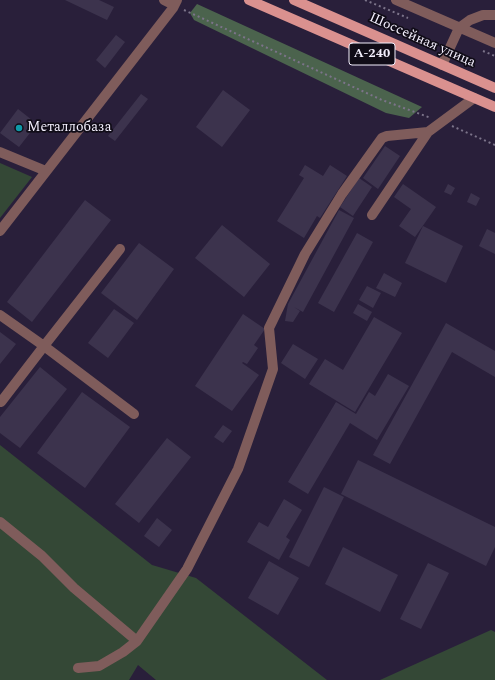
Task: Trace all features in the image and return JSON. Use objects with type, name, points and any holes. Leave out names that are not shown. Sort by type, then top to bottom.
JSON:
[{"type":"main road","name":"А-240","points":[[249,0],[495,107]]},
{"type":"main road","name":"Шоссейная улица","points":[[296,0],[495,88]]},
{"type":"street","points":[[0,231],[175,4],[164,0]]},
{"type":"street","points":[[396,0],[495,42]]},
{"type":"street","points":[[442,65],[459,28],[470,20],[483,15],[495,15]]},
{"type":"street","points":[[372,215],[428,132],[474,98]]},
{"type":"street","points":[[78,668],[99,666],[123,652],[137,640],[187,569],[238,469],[272,369],[269,328],[305,254],[342,194],[382,138],[387,136],[428,132]]},
{"type":"street","points":[[0,152],[46,171]]},
{"type":"street","points":[[1,402],[120,248]]},
{"type":"street","points":[[0,315],[44,346],[134,414]]},
{"type":"street","points":[[0,522],[42,556],[74,588],[137,640]]},
{"type":"path","points":[[175,4],[382,100],[443,122],[495,145]]},
{"type":"green space","points":[[197,4],[422,107],[409,118],[386,113],[194,20],[190,13]]},
{"type":"green space","points":[[0,163],[32,177],[0,218]]},
{"type":"green space","points":[[0,445],[152,565],[196,578],[327,680],[156,680],[138,665],[129,680],[0,680]]},
{"type":"green space","points":[[491,630],[495,632],[495,680],[380,680]]},
{"type":"building","points":[[65,0],[99,0],[114,7],[107,20]]},
{"type":"building","points":[[116,35],[125,42],[105,68],[96,60]]},
{"type":"building","points":[[223,90],[250,110],[222,147],[196,127]]},
{"type":"building","points":[[141,94],[148,99],[115,141],[108,136]]},
{"type":"building","name":"Металлобаза","points":[[18,109],[37,124],[19,147],[0,133]]},
{"type":"building","points":[[385,146],[400,156],[378,189],[363,178]]},
{"type":"building","points":[[305,165],[323,176],[330,165],[347,176],[320,218],[317,216],[304,238],[277,221],[304,178],[299,175]]},
{"type":"building","points":[[359,178],[372,187],[353,216],[340,207]]},
{"type":"building","points":[[403,184],[436,207],[415,237],[399,226],[411,209],[394,197]]},
{"type":"building","points":[[448,184],[455,188],[451,195],[444,192]]},
{"type":"building","points":[[471,193],[480,198],[476,206],[467,202]]},
{"type":"building","points":[[85,200],[111,220],[32,322],[7,302]]},
{"type":"building","points":[[339,210],[354,218],[303,312],[294,307],[300,311],[293,322],[285,321],[288,304]]},
{"type":"building","points":[[222,225],[270,264],[244,297],[195,258]]},
{"type":"building","points":[[423,226],[463,246],[446,283],[405,263]]},
{"type":"building","points":[[487,229],[495,233],[495,254],[479,246]]},
{"type":"building","points":[[357,233],[373,242],[334,312],[318,303]]},
{"type":"building","points":[[139,243],[174,269],[137,320],[101,293]]},
{"type":"building","points":[[384,273],[402,283],[395,297],[376,288]]},
{"type":"building","points":[[367,286],[381,293],[373,308],[359,300]]},
{"type":"building","points":[[358,304],[372,312],[367,321],[353,313]]},
{"type":"building","points":[[114,309],[134,323],[108,358],[88,343]]},
{"type":"building","points":[[243,314],[265,329],[254,345],[258,348],[247,364],[242,363],[259,375],[232,411],[195,386]]},
{"type":"building","points":[[374,317],[402,333],[355,412],[309,384],[325,359],[343,370]]},
{"type":"building","points":[[446,323],[495,351],[495,377],[452,352],[390,464],[373,455]]},
{"type":"building","points":[[0,332],[16,344],[0,364]]},
{"type":"building","points":[[293,344],[318,359],[305,379],[281,363]]},
{"type":"building","points":[[40,367],[67,389],[20,448],[0,433],[0,417]]},
{"type":"building","points":[[388,374],[409,386],[377,440],[350,423],[308,494],[288,482],[336,402],[356,414],[369,392],[375,396]]},
{"type":"building","points":[[82,392],[130,427],[85,488],[37,453]]},
{"type":"building","points":[[223,425],[232,431],[223,443],[214,437]]},
{"type":"building","points":[[167,438],[191,457],[139,523],[115,504]]},
{"type":"building","points":[[358,460],[495,527],[495,547],[486,566],[341,494]]},
{"type":"building","points":[[324,487],[344,497],[309,567],[289,557]]},
{"type":"building","points":[[284,499],[302,510],[286,537],[290,540],[279,560],[247,542],[259,522],[268,527]]},
{"type":"building","points":[[157,518],[172,530],[159,547],[144,536]]},
{"type":"building","points":[[343,547],[398,575],[380,612],[325,584]]},
{"type":"building","points":[[269,561],[299,578],[278,615],[248,598]]},
{"type":"building","points":[[428,563],[449,573],[421,629],[400,619]]},
{"type":"place","name":"Металлобаза","points":[[19,128]]}]
